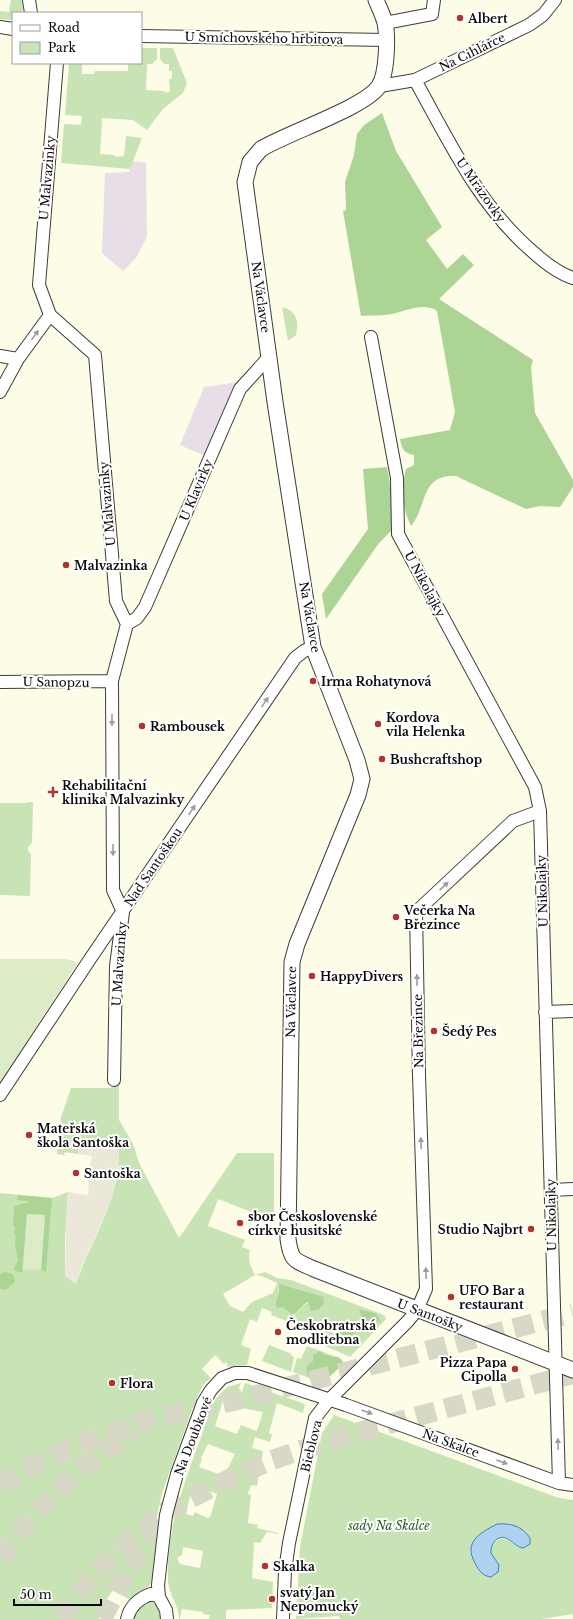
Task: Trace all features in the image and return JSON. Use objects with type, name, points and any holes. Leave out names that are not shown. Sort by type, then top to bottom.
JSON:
[{"type":"street","points":[[29,0],[31,12]]},
{"type":"street","points":[[376,0],[385,23],[386,40],[385,60],[380,86]]},
{"type":"street","points":[[385,23],[432,14],[434,0]]},
{"type":"street","name":"Na Cihlářce","points":[[380,86],[415,80],[530,25],[543,15],[556,0]]},
{"type":"street","points":[[0,27],[12,29]]},
{"type":"street","name":"U Smíchovského hřbitova","points":[[142,36],[386,40]]},
{"type":"street","name":"U Malvazinky","points":[[57,64],[39,284],[50,315],[95,355],[116,601],[127,624],[112,681],[113,890],[123,912],[116,966],[114,1080]]},
{"type":"street","name":"U Mrázovky","points":[[415,80],[467,175],[499,218],[522,243],[545,263],[573,278]]},
{"type":"street","name":"Na Václavce","points":[[290,1255],[288,1239],[292,962],[302,930],[358,795],[362,779],[357,760],[313,647],[269,357],[246,194],[246,176],[250,162],[258,152],[269,144],[362,101],[380,86]]},
{"type":"street","points":[[0,392],[18,359],[50,315]]},
{"type":"street","name":"U Nikolajky","points":[[371,337],[397,478],[398,534],[535,787],[540,811],[559,1483]]},
{"type":"street","points":[[0,356],[18,359]]},
{"type":"street","name":"U Klavírky","points":[[127,624],[137,618],[145,607],[240,389],[269,357]]},
{"type":"street","name":"Nad Santoškou","points":[[0,1095],[294,658],[313,647]]},
{"type":"street","name":"U Sanopzu","points":[[0,682],[112,681]]},
{"type":"street","name":"Na Březince","points":[[417,1310],[423,1300],[426,1286],[419,1075],[416,912],[513,821],[540,811]]},
{"type":"street","points":[[545,1012],[573,1011]]},
{"type":"street","points":[[551,1190],[573,1189]]},
{"type":"street","name":"U Santošky","points":[[290,1255],[297,1261],[314,1270],[573,1370]]},
{"type":"street","name":"Bieblova","points":[[283,1619],[285,1571],[289,1543],[315,1418],[330,1400],[362,1369],[417,1310]]},
{"type":"street","name":"Na Doubkové","points":[[167,1619],[166,1610],[156,1592],[166,1515],[177,1474],[204,1403],[211,1390],[222,1378],[234,1373],[248,1374],[330,1400]]},
{"type":"street","name":"Na Skalce","points":[[330,1400],[559,1483],[573,1485]]},
{"type":"street","points":[[127,1619],[130,1610],[137,1602],[156,1592]]},
{"type":"shaded area","points":[[132,161],[146,163],[147,237],[136,258],[123,271],[102,253],[105,173],[129,172]]},
{"type":"shaded area","points":[[238,382],[205,456],[180,445],[204,387]]},
{"type":"shaded area","points":[[115,1138],[117,1139],[119,1156],[114,1189],[109,1206],[82,1266],[76,1284],[65,1276],[67,1198],[68,1192],[88,1195],[88,1177],[91,1176],[89,1172],[92,1156],[78,1154],[78,1147],[97,1148]]},
{"type":"green space","points":[[11,0],[22,0],[23,9],[22,12],[12,12],[12,20],[0,19],[0,11],[9,12]]},
{"type":"green space","points":[[142,48],[157,48],[157,59],[152,64],[147,64],[146,90],[164,91],[166,93],[170,91],[169,79],[172,79],[172,71],[169,71],[169,64],[164,64],[160,59],[160,48],[173,48],[187,83],[183,93],[163,109],[147,130],[133,120],[102,118],[100,154],[114,155],[116,157],[124,156],[126,136],[142,138],[130,169],[61,163],[64,124],[81,125],[82,116],[65,115],[69,64],[82,64],[82,74],[94,74],[95,71],[128,71],[128,64],[142,64]]},
{"type":"green space","points":[[382,113],[396,151],[442,227],[426,240],[447,269],[463,254],[474,265],[439,299],[533,360],[531,367],[535,413],[573,480],[573,487],[560,507],[540,506],[526,509],[456,476],[444,477],[436,480],[430,485],[411,526],[404,505],[403,483],[406,469],[414,465],[414,455],[404,450],[400,439],[450,430],[455,412],[437,311],[432,308],[421,307],[388,315],[361,316],[343,211],[346,210],[345,182],[354,155],[357,134],[364,125]]},
{"type":"green space","points":[[282,307],[291,311],[296,317],[297,321],[296,335],[288,341]]},
{"type":"green space","points":[[387,467],[394,507],[392,530],[379,543],[326,619],[322,594],[368,529],[363,469]]},
{"type":"green space","points":[[33,802],[32,843],[28,847],[28,851],[31,854],[30,896],[0,895],[0,803]]},
{"type":"green space","points":[[0,959],[66,959],[74,961],[77,964],[0,1082]]},
{"type":"green space","name":"Santoška","points":[[119,1083],[119,1120],[133,1144],[139,1163],[179,1238],[237,1153],[274,1153],[274,1216],[272,1220],[218,1199],[208,1226],[245,1240],[242,1247],[250,1250],[249,1260],[255,1275],[265,1272],[277,1278],[291,1280],[384,1315],[386,1319],[350,1357],[310,1339],[312,1328],[303,1325],[302,1327],[271,1315],[272,1312],[262,1308],[257,1322],[250,1319],[241,1345],[251,1349],[247,1365],[228,1367],[226,1362],[224,1364],[215,1355],[202,1369],[211,1378],[204,1384],[196,1399],[162,1493],[156,1520],[154,1578],[145,1592],[131,1601],[114,1589],[106,1600],[99,1619],[0,1619],[0,1193],[52,1198],[68,1192],[65,1241],[65,1276],[76,1284],[112,1196],[117,1177],[117,1139],[115,1138],[97,1148],[79,1147],[78,1154],[65,1152],[64,1155],[57,1154],[61,1117],[71,1088],[110,1088]],"holes":[[[255,1275],[262,1276],[277,1283],[273,1293],[252,1302],[243,1312],[230,1306],[223,1294]],[[278,1288],[324,1303],[307,1303],[301,1307],[299,1311],[275,1304],[279,1293]],[[359,1309],[376,1313],[379,1321],[368,1329],[364,1328],[349,1337],[338,1333],[335,1334],[330,1331],[332,1327],[337,1326],[342,1321],[359,1323],[363,1321]]]},
{"type":"green space","points":[[18,1195],[52,1198],[46,1272],[41,1270],[45,1215],[27,1214],[22,1273],[13,1270],[18,1260],[15,1244],[16,1236],[14,1234],[15,1228],[13,1224],[14,1206],[29,1202],[17,1200]]},
{"type":"green space","points":[[27,1214],[45,1215],[41,1270],[23,1269]]},
{"type":"green space","points":[[4,1272],[12,1274],[15,1279],[15,1282],[6,1290],[0,1289],[0,1274]]},
{"type":"green space","points":[[279,1284],[323,1297],[324,1303],[319,1309],[311,1311],[308,1302],[297,1312],[292,1314],[283,1307],[277,1308],[275,1304],[279,1293]]},
{"type":"green space","points":[[359,1309],[376,1313],[382,1324],[379,1321],[368,1329],[364,1328],[349,1337],[340,1334],[337,1326],[344,1321],[363,1321]]},
{"type":"green space","points":[[269,1345],[292,1354],[291,1355],[294,1357],[291,1372],[262,1361]]},
{"type":"green space","points":[[307,1346],[340,1358],[313,1361],[307,1374],[309,1378],[293,1372],[297,1358],[301,1359]]},
{"type":"green space","points":[[320,1351],[325,1355],[340,1358],[344,1363],[324,1382],[309,1378],[307,1374],[307,1366],[313,1361],[313,1355]]},
{"type":"green space","points":[[241,1383],[233,1403],[223,1401],[215,1426],[237,1434],[241,1425],[257,1431],[263,1412],[247,1409],[237,1405],[245,1383],[305,1404],[303,1413],[277,1403],[269,1433],[272,1434],[270,1442],[255,1437],[252,1448],[263,1451],[257,1486],[251,1485],[248,1494],[251,1495],[248,1523],[258,1525],[257,1528],[278,1534],[267,1532],[260,1543],[254,1542],[252,1578],[273,1582],[272,1608],[226,1610],[226,1619],[209,1619],[210,1615],[203,1614],[203,1612],[182,1609],[179,1619],[179,1614],[170,1591],[168,1581],[169,1547],[172,1530],[185,1480],[210,1412],[215,1400],[227,1387]],"holes":[[[208,1444],[235,1454],[224,1476],[199,1467],[201,1458]],[[202,1488],[217,1494],[210,1517],[207,1518],[195,1512],[193,1516],[186,1514],[190,1496],[193,1492],[198,1494]],[[183,1547],[203,1551],[200,1568],[180,1564],[177,1558],[182,1555]]]},
{"type":"green space","name":"sady Na Skalce","points":[[334,1415],[559,1498],[573,1500],[573,1614],[542,1619],[341,1619],[338,1616],[296,1619],[300,1547],[322,1433]],"holes":[[[508,1524],[526,1532],[515,1545],[503,1539],[499,1539],[493,1544],[491,1553],[499,1565],[477,1567],[470,1550]]]},
{"type":"green space","points":[[152,1600],[153,1603],[159,1606],[163,1619],[131,1619],[138,1605]]},
{"type":"water","points":[[497,1524],[507,1524],[520,1528],[530,1538],[530,1544],[523,1548],[508,1539],[497,1539],[492,1545],[491,1553],[499,1565],[498,1572],[491,1577],[483,1574],[478,1568],[472,1556],[471,1549],[472,1544],[479,1535]]},
{"type":"tunnel","points":[[0,1486],[24,1470],[68,1448],[143,1421],[229,1402],[573,1313]]},
{"type":"tunnel","points":[[61,1619],[95,1573],[128,1540],[166,1511],[231,1478],[272,1460],[337,1438],[573,1374]]},
{"type":"tunnel","points":[[0,1558],[29,1521],[60,1488],[96,1458],[135,1432]]},
{"type":"tunnel","points":[[102,1619],[127,1570],[162,1524]]},
{"type":"place","name":"Albert","points":[[460,18]]},
{"type":"place","name":"Malvazinka","points":[[66,565]]},
{"type":"place","name":"Irma Rohatynová","points":[[313,681]]},
{"type":"place","name":"Kordova vila Helenka","points":[[378,724]]},
{"type":"place","name":"Rambousek","points":[[142,726]]},
{"type":"place","name":"Bushcraftshop","points":[[382,759]]},
{"type":"place","name":"Rehabilitační klinika Malvazinky","points":[[53,792]]},
{"type":"place","name":"Večerka Na Březince","points":[[396,917]]},
{"type":"place","name":"HappyDivers","points":[[312,976]]},
{"type":"place","name":"Šedý Pes","points":[[434,1031]]},
{"type":"place","name":"Mateřská škola Santoška","points":[[29,1135]]},
{"type":"place","name":"Santoška","points":[[76,1173]]},
{"type":"place","name":"sbor Československé církve husitské","points":[[240,1223]]},
{"type":"place","name":"Studio Najbrt","points":[[531,1229]]},
{"type":"place","name":"UFO Bar a restaurant","points":[[451,1297]]},
{"type":"place","name":"Českobratrská modlitebna","points":[[278,1332]]},
{"type":"place","name":"Pizza Papa Cipolla","points":[[515,1369]]},
{"type":"place","name":"Flora","points":[[112,1383]]},
{"type":"place","name":"Skalka","points":[[265,1566]]},
{"type":"place","name":"svatý Jan Nepomucký","points":[[272,1599]]}]
